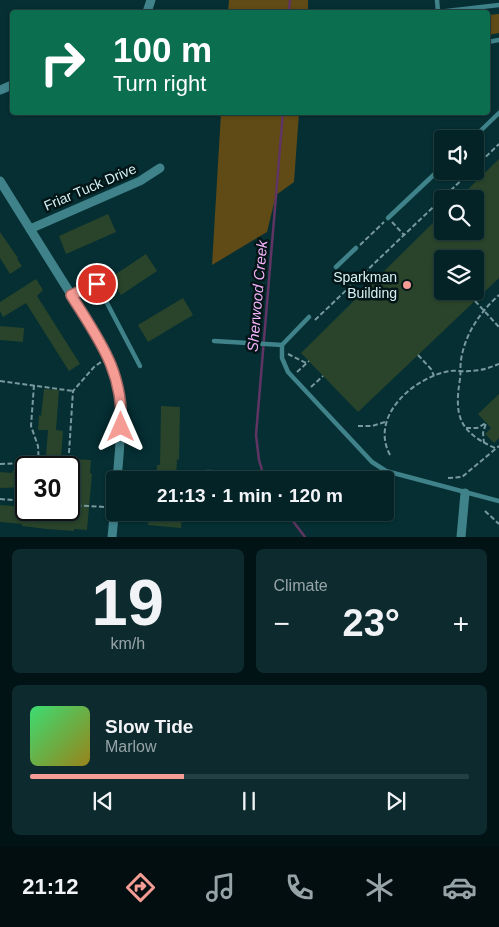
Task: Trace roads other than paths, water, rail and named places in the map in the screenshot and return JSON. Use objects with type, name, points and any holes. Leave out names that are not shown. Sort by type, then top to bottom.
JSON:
[{"type":"street","name":"Friar Tuck Drive","points":[[30,229],[140,181],[160,168]]},
{"type":"street","points":[[0,181],[110,358],[117,378],[121,401],[117,471]]},
{"type":"street","points":[[461,537],[465,492]]},
{"type":"street","points":[[112,537],[114,521]]},
{"type":"lane","points":[[458,10],[499,6]]},
{"type":"lane","points":[[481,130],[499,113]]},
{"type":"lane","points":[[388,218],[434,175]]},
{"type":"lane","points":[[336,267],[356,248]]},
{"type":"lane","points":[[71,295],[97,284],[140,366]]},
{"type":"lane","points":[[309,317],[282,345],[282,358],[288,372],[378,467],[386,471],[499,501]]},
{"type":"lane","points":[[214,341],[282,345]]},
{"type":"waterway","name":"Sherwood Creek","points":[[289,10],[290,0]]},
{"type":"waterway","name":"Sherwood Creek","points":[[262,471],[256,435],[283,115]]},
{"type":"waterway","name":"Sherwood Creek","points":[[293,521],[305,537]]},
{"type":"place","name":"Sparkman Building","points":[[407,285]]}]
